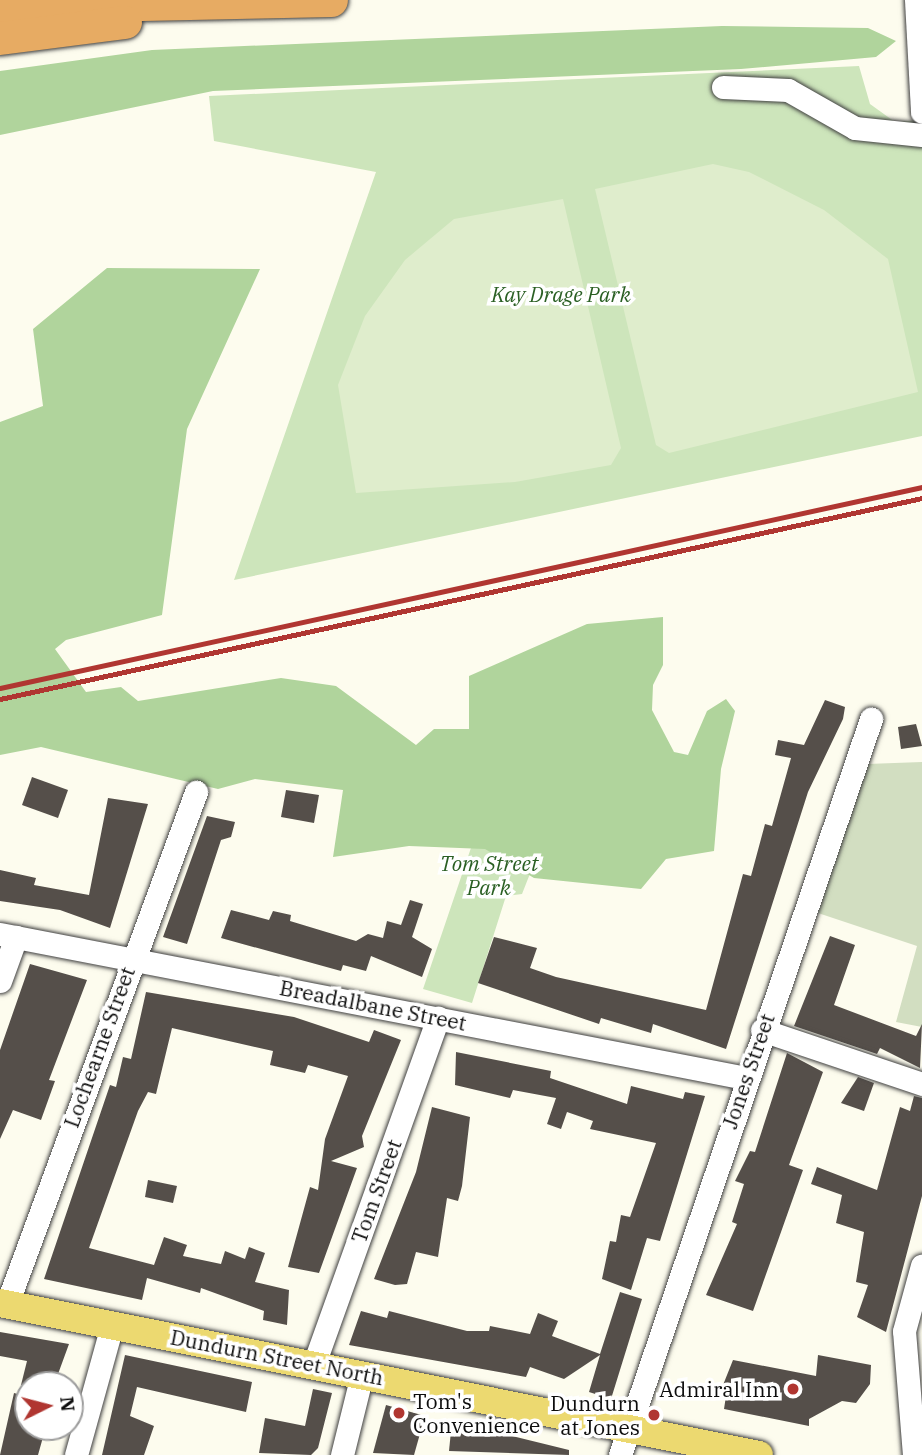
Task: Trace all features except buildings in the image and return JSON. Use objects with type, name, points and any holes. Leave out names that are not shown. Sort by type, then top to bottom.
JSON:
[{"type":"highway","points":[[0,7],[331,0]]},
{"type":"highway","points":[[0,38],[280,2]]},
{"type":"main road","name":"Dundurn Street North","points":[[3,1304],[627,1425],[750,1452],[784,1455]]},
{"type":"street","points":[[916,0],[922,112]]},
{"type":"street","points":[[723,87],[788,90],[855,128],[922,135]]},
{"type":"street","name":"Jones Street","points":[[620,1455],[627,1425],[871,719]]},
{"type":"street","name":"Lochearne Street","points":[[3,1304],[196,792]]},
{"type":"street","points":[[0,981],[8,936]]},
{"type":"street","name":"Breadalbane Street","points":[[8,936],[746,1078]]},
{"type":"street","name":"Tom Street","points":[[314,1364],[438,1017]]},
{"type":"street","points":[[762,1030],[922,1084]]},
{"type":"street","points":[[914,1455],[904,1331],[922,1265]]},
{"type":"street","points":[[76,1455],[112,1325]]},
{"type":"street","points":[[342,1455],[362,1374]]},
{"type":"green space","points":[[722,26],[868,28],[896,41],[876,57],[741,69],[213,91],[0,135],[0,71],[152,50]]},
{"type":"green space","name":"Kay Drage Park","points":[[859,66],[870,104],[895,122],[922,120],[922,436],[234,580],[376,172],[214,141],[209,96]]},
{"type":"green space","points":[[713,164],[749,172],[824,210],[888,259],[918,392],[669,453],[656,445],[595,189]]},
{"type":"green space","points":[[563,199],[621,448],[611,465],[515,482],[356,493],[338,385],[365,316],[405,260],[454,219]]},
{"type":"green space","points":[[107,268],[260,269],[187,429],[162,615],[66,640],[55,649],[86,692],[121,687],[138,701],[281,678],[336,686],[416,745],[434,729],[469,729],[469,676],[587,624],[663,617],[663,665],[653,685],[652,710],[674,752],[688,755],[707,711],[726,699],[735,711],[721,769],[714,851],[666,859],[641,889],[534,878],[485,849],[409,846],[333,857],[343,790],[255,779],[218,789],[41,747],[0,755],[0,422],[43,406],[33,329]]},
{"type":"green space","points":[[922,762],[922,1027],[896,1022],[917,946],[818,913],[867,764]]},
{"type":"green space","name":"Tom Street Park","points":[[474,839],[533,866],[522,894],[506,896],[472,1003],[423,989]]},
{"type":"railway","points":[[0,688],[922,487]]},
{"type":"railway","points":[[0,699],[922,498]]},
{"type":"place","name":"Admiral Inn","points":[[793,1389]]},
{"type":"place","name":"Tom's Convenience","points":[[399,1413]]},
{"type":"place","name":"Dundurn at Jones","points":[[654,1415]]}]
